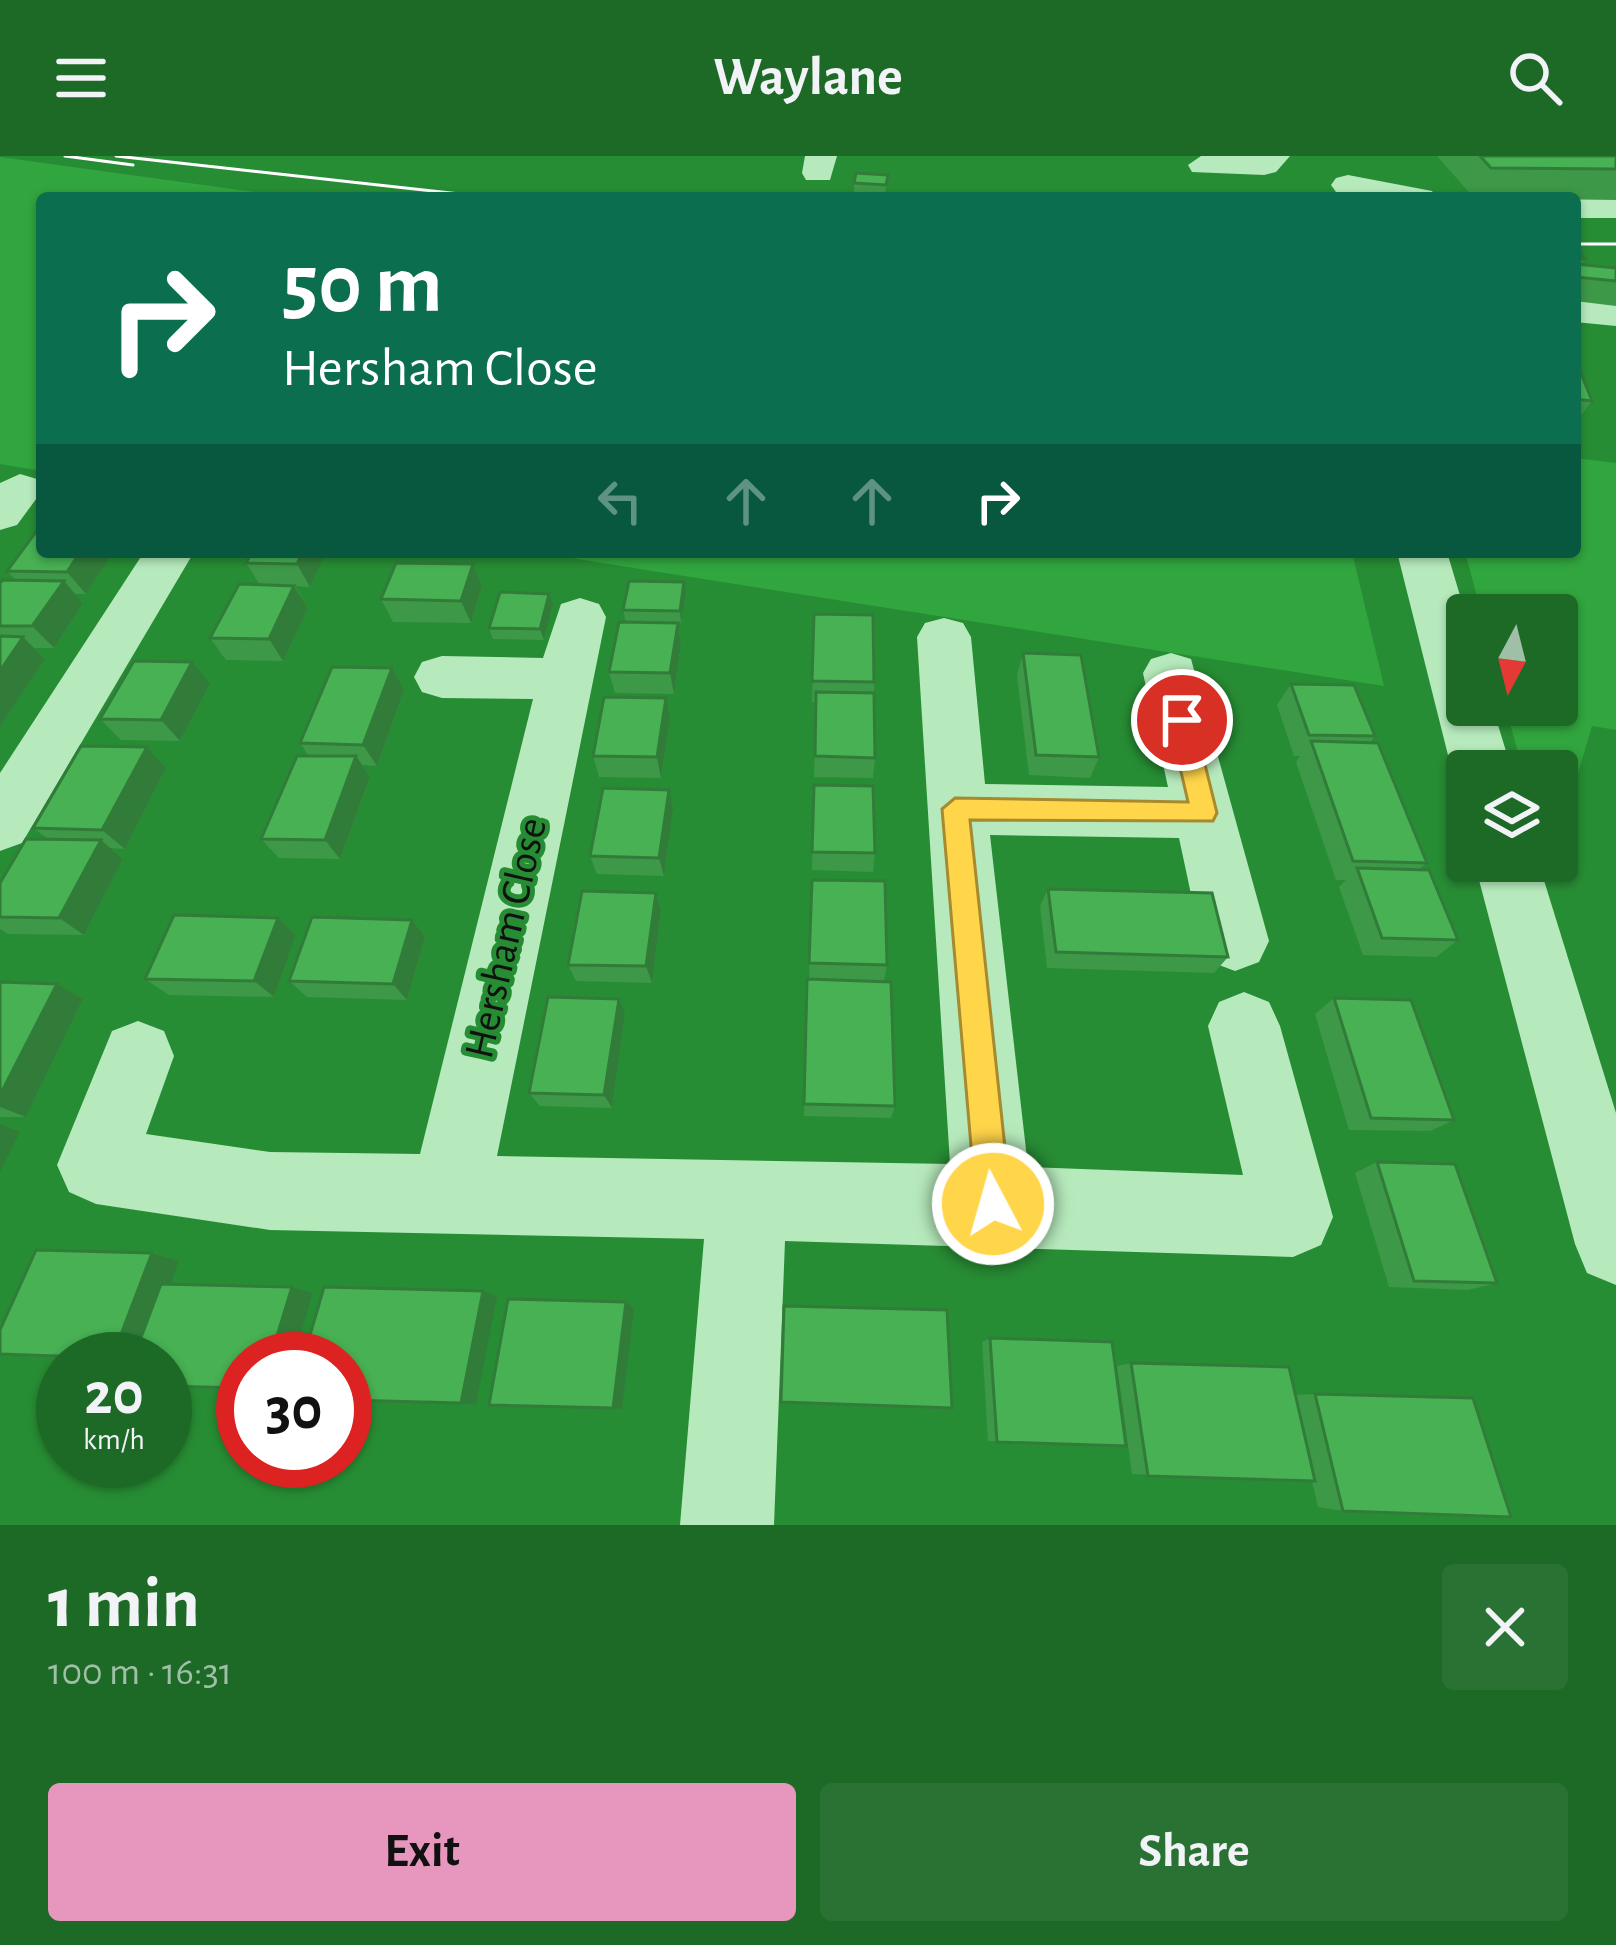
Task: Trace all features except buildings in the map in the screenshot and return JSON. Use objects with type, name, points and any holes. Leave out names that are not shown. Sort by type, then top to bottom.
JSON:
[{"type":"street","points":[[1204,165],[1264,165],[1274,156]]},
{"type":"street","points":[[1349,180],[1423,183]]},
{"type":"street","points":[[1581,208],[1616,208]]},
{"type":"street","points":[[1581,311],[1616,314]]},
{"type":"street","points":[[0,825],[165,558]]},
{"type":"street","points":[[1424,558],[1476,750]]},
{"type":"street","name":"Hersham Close","points":[[448,1196],[580,617]]},
{"type":"street","points":[[944,637],[955,809],[993,1204]]},
{"type":"street","points":[[1171,674],[1235,941]]},
{"type":"street","points":[[442,677],[565,679]]},
{"type":"street","points":[[955,809],[1204,813]]},
{"type":"street","points":[[1512,882],[1616,1244]]},
{"type":"street","points":[[138,1056],[96,1165],[270,1191],[993,1204],[1293,1217],[1244,1027]]},
{"type":"street","points":[[728,1525],[747,1203]]},
{"type":"green space","points":[[0,157],[254,192],[36,192],[36,470],[0,464]]},
{"type":"green space","points":[[1581,459],[1616,463],[1616,730],[1592,726],[1578,773],[1578,750],[1517,750],[1511,726],[1578,726],[1578,594],[1476,594],[1467,558],[1581,558]]},
{"type":"green space","points":[[572,558],[1353,558],[1384,686]]},
{"type":"tram line","points":[[65,156],[133,165]]},
{"type":"tram line","points":[[116,156],[442,192]]},
{"type":"tram line","points":[[1581,244],[1616,244]]},
{"type":"route","points":[[993,1204],[955,809],[1204,813],[1182,720]]}]
